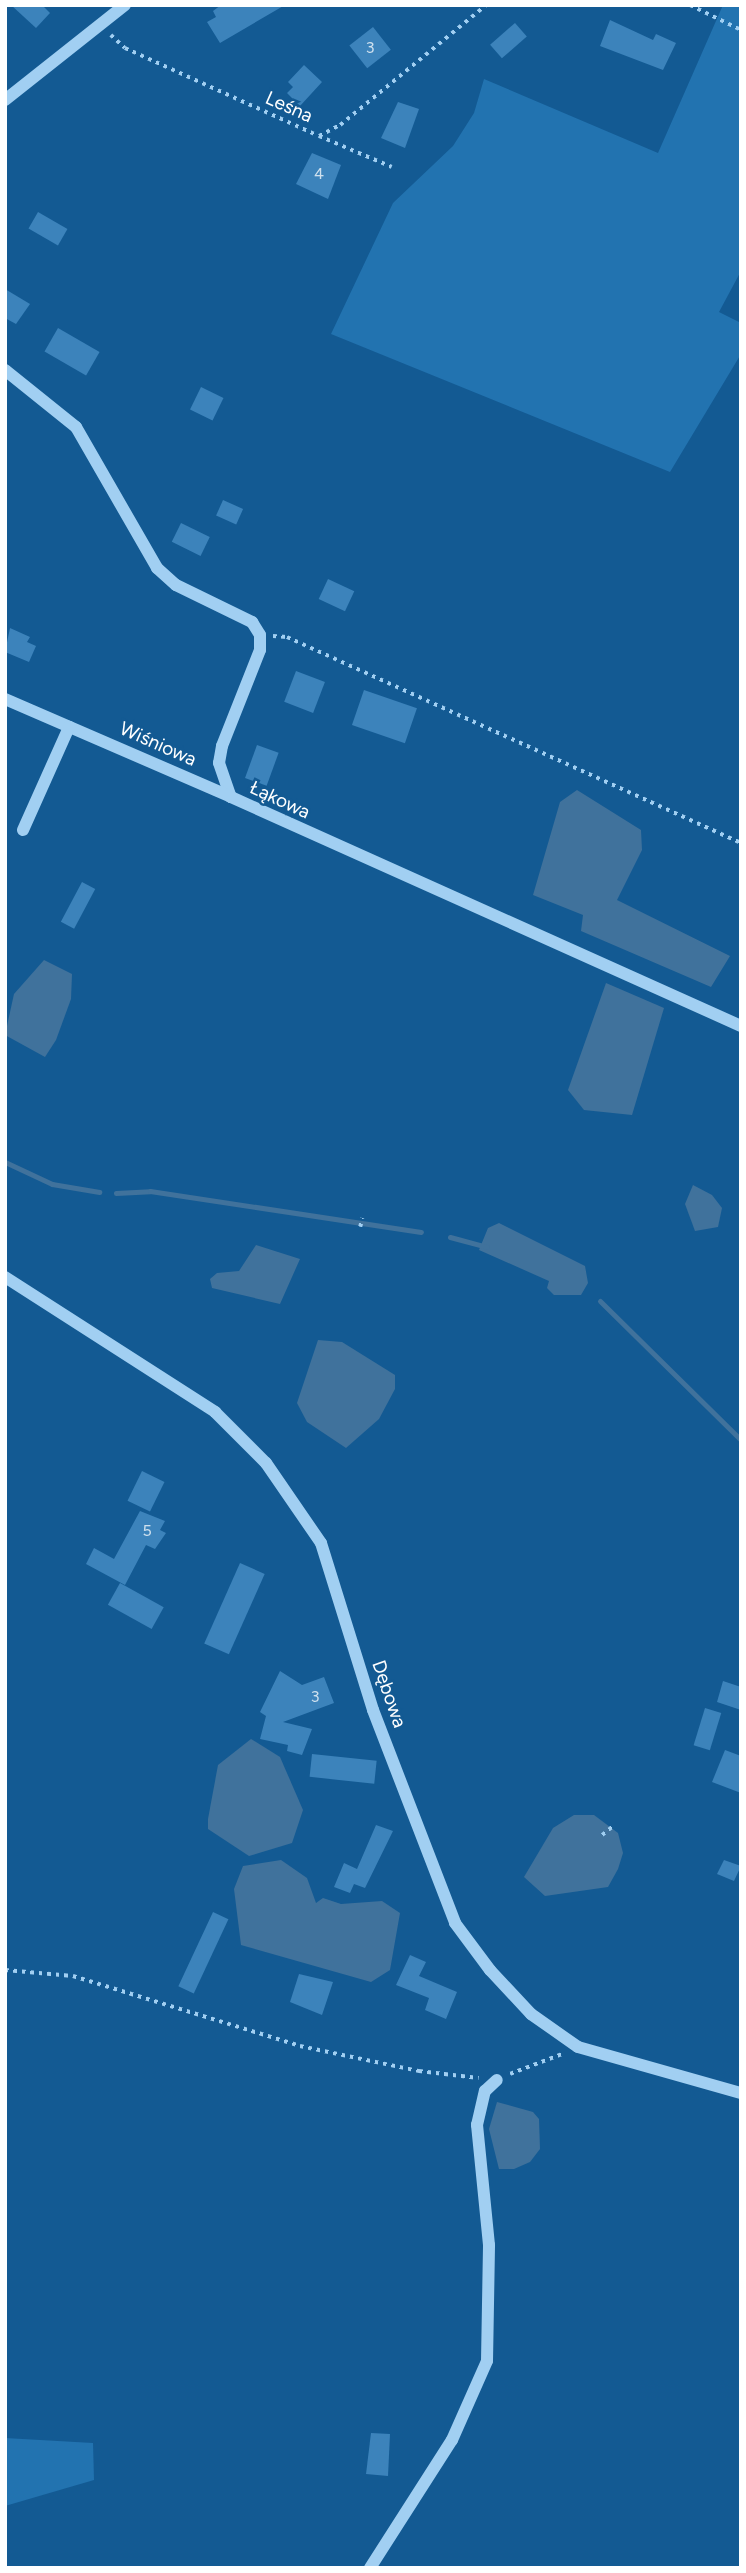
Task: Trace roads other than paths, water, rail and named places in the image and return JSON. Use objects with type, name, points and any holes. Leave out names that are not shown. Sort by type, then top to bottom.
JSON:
[{"type":"street","points":[[5,100],[125,5]]},
{"type":"street","name":"Łąkowa","points":[[5,370],[76,427],[157,568],[176,585],[252,622],[260,635],[260,650],[222,746],[221,771],[231,797],[741,1026]]},
{"type":"street","name":"Wiśniowa","points":[[5,699],[231,797]]},
{"type":"street","points":[[23,830],[69,727]]},
{"type":"street","name":"Dębowa","points":[[5,1277],[215,1412],[266,1463],[321,1543],[373,1710],[455,1923],[531,2014],[578,2047],[741,2093]]},
{"type":"street","points":[[370,2568],[452,2440],[487,2361],[488,2209],[477,2125],[485,2091],[497,2080]]},
{"type":"waterway","points":[[5,1162],[52,1184],[99,1192]]},
{"type":"waterway","points":[[116,1193],[150,1191],[421,1232]]},
{"type":"waterway","points":[[450,1237],[487,1247]]},
{"type":"waterway","points":[[600,1301],[741,1440]]}]
